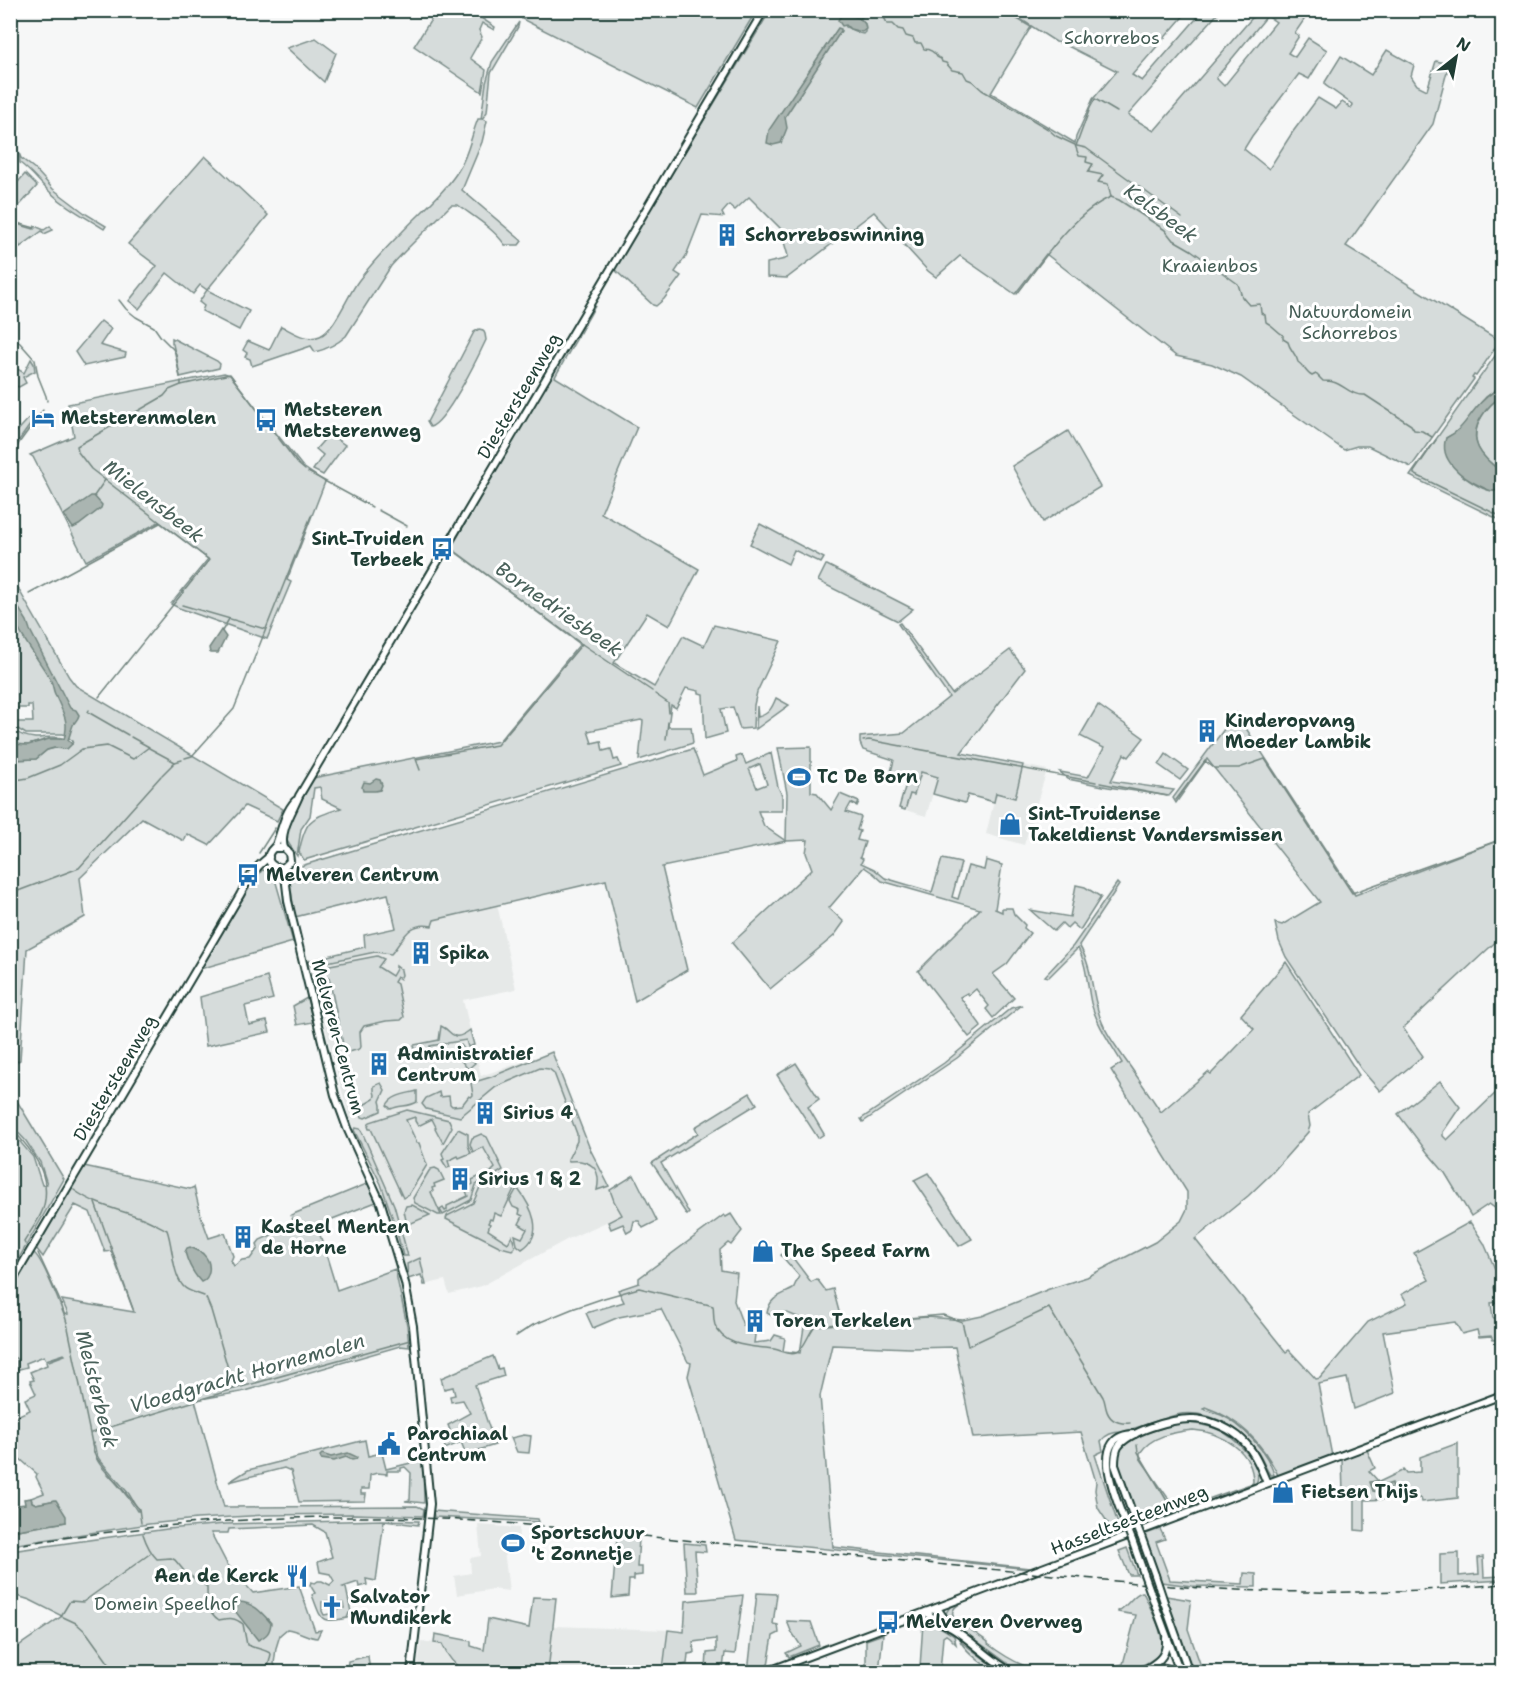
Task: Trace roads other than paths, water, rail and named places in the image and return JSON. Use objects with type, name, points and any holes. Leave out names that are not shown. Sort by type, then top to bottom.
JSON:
[{"type":"main road","name":"Diestersteenweg","points":[[275,848],[288,811],[764,10]]},
{"type":"main road","name":"Diestersteenweg","points":[[284,848],[284,833],[299,796]]},
{"type":"main road","points":[[275,848],[284,848],[290,858],[288,863],[281,868],[270,861],[270,852],[275,848]]},
{"type":"main road","name":"Diestersteenweg","points":[[10,1288],[255,868],[270,861]]},
{"type":"main road","name":"Melveren-Centrum","points":[[281,868],[335,1095],[347,1128],[381,1203],[405,1282],[413,1326],[430,1504],[411,1672]]},
{"type":"main road","name":"Diestersteenweg","points":[[10,1281],[16,1275]]},
{"type":"main road","name":"Hasseltsesteenweg","points":[[766,1672],[1503,1395]]},
{"type":"main road","points":[[1189,1672],[1114,1457],[1119,1445],[1136,1434],[1175,1421],[1190,1419],[1215,1424],[1240,1438],[1256,1457],[1267,1484]]},
{"type":"main road","points":[[1136,1434],[1121,1436],[1115,1441],[1110,1449],[1107,1464],[1115,1493],[1180,1672]]},
{"type":"main road","points":[[937,1608],[950,1627]]},
{"type":"main road","points":[[926,1612],[934,1620],[950,1627],[991,1659],[1012,1672]]},
{"type":"main road","points":[[1137,1672],[1160,1661],[1166,1648],[1166,1635]]},
{"type":"main road","points":[[1148,1668],[1162,1667],[1175,1672]]},
{"type":"waterway","points":[[704,105],[760,10]]},
{"type":"waterway","name":"Kelsbeek","points":[[844,10],[847,12],[851,10]]},
{"type":"waterway","name":"Kelsbeek","points":[[855,10],[864,16],[874,13],[876,16],[883,17],[887,24],[893,24],[903,30],[906,36],[913,38],[915,43],[921,43],[924,49],[933,52],[952,70],[963,72],[967,79],[982,90],[1056,136],[1075,145],[1079,156],[1087,157],[1086,162],[1093,164],[1088,172],[1103,175],[1098,182],[1108,184],[1111,197],[1165,230],[1172,239],[1238,284],[1242,297],[1249,305],[1260,304],[1261,313],[1265,315],[1266,322],[1283,335],[1283,339],[1288,342],[1298,362],[1310,375],[1316,374],[1323,381],[1337,383],[1356,394],[1365,395],[1411,425],[1414,430],[1422,431],[1432,437]]},
{"type":"waterway","points":[[1076,146],[1095,99],[1117,112]]},
{"type":"waterway","points":[[609,265],[689,130]]},
{"type":"waterway","points":[[1077,146],[1086,148],[1182,218]]},
{"type":"waterway","points":[[1017,294],[1071,226],[1097,204],[1111,197]]},
{"type":"waterway","name":"Mielensbeek","points":[[10,221],[35,228]]},
{"type":"waterway","points":[[518,418],[606,270]]},
{"type":"waterway","name":"Mielensbeek","points":[[119,300],[136,317],[154,327],[173,349],[180,377]]},
{"type":"waterway","name":"Melsterbeek","points":[[10,337],[19,342],[35,360],[47,401]]},
{"type":"waterway","name":"Bornedriesbeek","points":[[181,385],[230,374],[298,464],[305,470]]},
{"type":"waterway","name":"Mielensbeek","points":[[99,697],[209,560],[91,469],[78,452],[77,446],[164,396],[169,390],[181,385],[181,381]]},
{"type":"waterway","name":"Melsterbeek","points":[[10,465],[19,443],[43,410]]},
{"type":"waterway","points":[[450,533],[516,422]]},
{"type":"waterway","name":"Kelsbeek","points":[[1436,440],[1414,474],[1502,517]]},
{"type":"waterway","name":"Bornedriesbeek","points":[[308,472],[372,507]]},
{"type":"waterway","points":[[94,496],[105,480]]},
{"type":"waterway","name":"Bornedriesbeek","points":[[378,510],[407,526]]},
{"type":"waterway","points":[[185,758],[192,756],[234,709],[311,516]]},
{"type":"waterway","points":[[29,594],[160,523]]},
{"type":"waterway","name":"Bornedriesbeek","points":[[451,549],[579,642],[652,691]]},
{"type":"waterway","points":[[313,765],[439,551]]},
{"type":"waterway","points":[[182,605],[265,629]]},
{"type":"waterway","points":[[222,631],[229,619]]},
{"type":"waterway","points":[[420,770],[416,759],[497,745],[582,644]]},
{"type":"waterway","name":"Bornedriesbeek","points":[[655,694],[668,703],[669,713]]},
{"type":"waterway","name":"Mielensbeek","points":[[89,710],[88,712],[128,735]]},
{"type":"waterway","name":"Bornedriesbeek","points":[[666,739],[668,722]]},
{"type":"waterway","name":"Mielensbeek","points":[[10,781],[28,778],[60,765],[82,749],[107,746],[133,759],[149,747],[131,737]]},
{"type":"waterway","name":"Bornedriesbeek","points":[[863,741],[869,740],[1096,782]]},
{"type":"waterway","points":[[149,748],[175,762],[162,775]]},
{"type":"waterway","points":[[1176,800],[1205,761],[1214,768],[1239,768],[1265,759],[1352,893],[1502,839]]},
{"type":"waterway","points":[[175,762],[182,760]]},
{"type":"waterway","points":[[10,894],[79,868],[161,776]]},
{"type":"waterway","name":"Bornedriesbeek","points":[[1100,783],[1167,796]]},
{"type":"waterway","points":[[259,853],[275,828]]},
{"type":"waterway","points":[[169,1009],[231,905]]},
{"type":"waterway","points":[[33,1240],[166,1013]]},
{"type":"waterway","name":"Melsterbeek","points":[[10,1127],[33,1154],[43,1174],[45,1185],[43,1209],[24,1242],[25,1244]]},
{"type":"waterway","points":[[74,1190],[100,1204],[145,1219],[167,1230],[179,1281],[188,1290],[204,1296]]},
{"type":"waterway","points":[[95,1203],[133,1309]]},
{"type":"waterway","name":"Melsterbeek","points":[[38,1253],[61,1303],[67,1323],[94,1453],[139,1509],[141,1523]]},
{"type":"waterway","points":[[15,1269],[23,1256]]},
{"type":"waterway","points":[[10,1277],[13,1273]]},
{"type":"waterway","points":[[516,1336],[533,1325],[572,1309],[639,1288],[705,1304]]},
{"type":"waterway","points":[[206,1298],[234,1389]]},
{"type":"waterway","name":"Vloedgracht Hornemolen","points":[[706,1304],[713,1306],[715,1325],[725,1338],[740,1344],[791,1354],[802,1348],[815,1326],[943,1315],[962,1322],[968,1346],[1049,1308],[1103,1397],[1109,1416],[1118,1422],[1130,1423]]},
{"type":"waterway","name":"Vloedgracht Hornemolen","points":[[91,1433],[234,1389],[410,1340]]},
{"type":"waterway","points":[[1137,1445],[1138,1452],[1170,1506],[1179,1510]]},
{"type":"waterway","name":"Melsterbeek","points":[[143,1534],[148,1547],[157,1559],[175,1560],[185,1572],[207,1587],[208,1606],[215,1617],[219,1620],[237,1620],[243,1624],[247,1645],[271,1654],[267,1672]]},
{"type":"waterway","points":[[115,1672],[87,1633],[76,1623],[61,1616],[70,1601],[83,1602],[151,1553]]},
{"type":"railway","points":[[10,1546],[144,1528],[277,1518],[449,1519],[1182,1587],[1365,1592],[1502,1584]]},
{"type":"place","name":"Schorreboswinning","points":[[727,235]]},
{"type":"place","name":"Metsterenmolen","points":[[43,418]]},
{"type":"place","name":"Metsteren Metsterenweg","points":[[266,420]]},
{"type":"place","name":"Sint-Truiden Terbeek","points":[[442,549]]},
{"type":"place","name":"Kinderopvang Moeder Lambik","points":[[1207,731]]},
{"type":"place","name":"TC De Born","points":[[799,777]]},
{"type":"place","name":"Sint-Truidense Takeldienst Vandersmissen","points":[[1010,824]]},
{"type":"place","name":"Melveren Centrum","points":[[248,875]]},
{"type":"place","name":"Spika","points":[[421,953]]},
{"type":"place","name":"Administratief Centrum","points":[[379,1064]]},
{"type":"place","name":"Sirius 4","points":[[485,1113]]},
{"type":"place","name":"Sirius 1 & 2","points":[[460,1179]]},
{"type":"place","name":"Kasteel Menten de Horne","points":[[243,1237]]},
{"type":"place","name":"The Speed Farm","points":[[763,1251]]},
{"type":"place","name":"Toren Terkelen","points":[[755,1321]]},
{"type":"place","name":"Parochiaal Centrum","points":[[389,1444]]},
{"type":"place","name":"Fietsen Thijs","points":[[1283,1492]]},
{"type":"place","name":"Sportschuur 't Zonnetje","points":[[513,1543]]},
{"type":"place","name":"Aen de Kerck","points":[[297,1576]]},
{"type":"place","name":"Salvator Mundikerk","points":[[332,1607]]},
{"type":"place","name":"Melveren Overweg","points":[[888,1622]]},
{"type":"park label","name":"Schorrebos","points":[[1112,38]]},
{"type":"park label","name":"Kraaienbos","points":[[1210,266]]},
{"type":"park label","name":"Natuurdomein Schorrebos","points":[[1350,322]]},
{"type":"park label","name":"Domein Speelhof","points":[[166,1604]]}]
